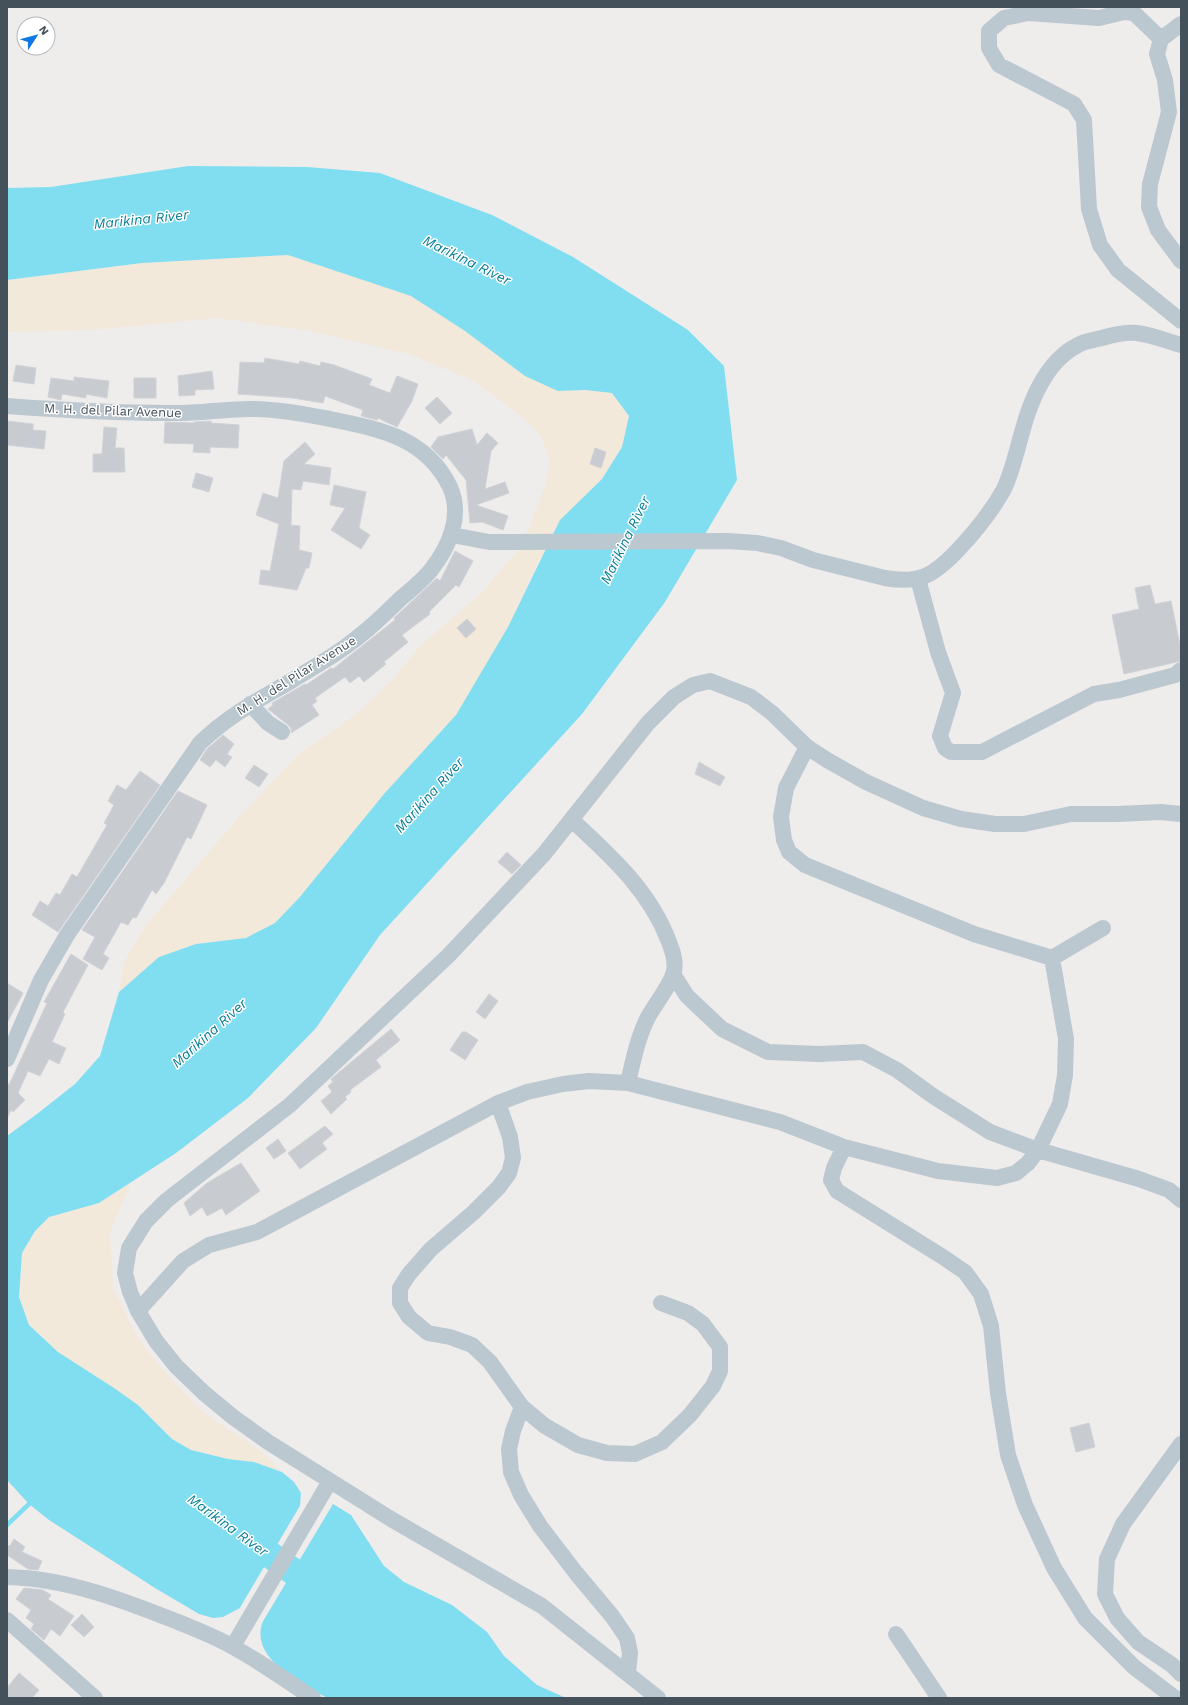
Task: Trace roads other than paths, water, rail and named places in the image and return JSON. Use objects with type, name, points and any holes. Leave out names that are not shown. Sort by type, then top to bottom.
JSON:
[{"type":"street","points":[[1161,39],[1134,12],[1124,12],[1099,18],[1028,13],[1004,18],[989,31],[989,48],[1000,65],[1074,104],[1084,120],[1089,209],[1100,245],[1118,270],[1181,321]]},
{"type":"street","points":[[1181,24],[1161,39],[1157,54],[1165,80],[1169,112],[1150,184],[1148,207],[1158,230],[1181,261]]},
{"type":"street","points":[[452,535],[475,540],[503,542],[728,541],[757,543],[781,548],[813,560],[885,578],[903,581],[918,579],[934,572],[951,557],[982,522],[1004,489],[1015,459],[1032,402],[1043,380],[1058,359],[1079,345],[1111,336],[1137,333],[1181,345]]},
{"type":"street","name":"M. H. del Pilar Avenue","points":[[7,406],[99,412],[176,413],[250,409],[291,411],[378,429],[402,438],[428,455],[444,474],[453,494],[455,513],[452,535],[443,553],[430,571],[348,645],[250,704],[215,728],[200,743],[67,936],[41,980],[7,1060]]},
{"type":"street","points":[[918,579],[938,652],[953,693],[940,736],[945,748],[951,752],[982,752],[1094,694],[1119,690],[1175,675],[1181,670]]},
{"type":"street","points":[[658,1698],[542,1606],[391,1519],[268,1442],[233,1417],[204,1393],[176,1366],[156,1341],[138,1312],[130,1292],[125,1273],[129,1248],[146,1221],[166,1200],[290,1105],[449,955],[544,854],[648,723],[674,697],[693,685],[710,681],[751,697],[772,714],[807,747],[866,782],[923,808],[961,818],[995,824],[1024,824],[1071,814],[1161,812],[1181,814]]},
{"type":"street","points":[[250,704],[268,723],[282,732]]},
{"type":"street","points":[[807,747],[786,788],[781,817],[784,840],[789,852],[805,865],[974,934],[1052,958],[1103,928]]},
{"type":"street","points":[[572,820],[618,863],[643,892],[663,925],[668,938],[674,956],[674,974],[687,996],[722,1030],[768,1052],[820,1054],[862,1052],[897,1070],[990,1132],[1038,1150],[1139,1179],[1169,1190],[1181,1200]]},
{"type":"street","points":[[138,1312],[182,1261],[209,1245],[257,1232],[498,1103],[527,1092],[563,1084],[589,1081],[628,1083],[780,1122],[844,1147],[938,1171],[997,1178],[1016,1173],[1028,1163],[1038,1150],[1060,1104],[1065,1075],[1066,1039],[1052,958]]},
{"type":"street","points":[[628,1083],[636,1043],[647,1019],[674,974]]},
{"type":"street","points":[[498,1103],[510,1137],[512,1158],[509,1173],[499,1187],[479,1207],[431,1249],[408,1274],[400,1288],[400,1303],[409,1318],[428,1333],[450,1337],[472,1345],[494,1367],[522,1407],[545,1426],[578,1445],[607,1453],[635,1454],[662,1442],[690,1415],[713,1386],[720,1371],[720,1347],[703,1324],[688,1313],[661,1303]]},
{"type":"street","points":[[844,1147],[834,1168],[831,1180],[837,1191],[911,1236],[965,1272],[982,1294],[991,1326],[998,1393],[1008,1456],[1025,1505],[1054,1568],[1085,1618],[1134,1667],[1175,1698]]},
{"type":"street","points":[[522,1407],[512,1431],[509,1449],[511,1472],[521,1495],[540,1526],[612,1616],[627,1638],[630,1653],[628,1673]]},
{"type":"street","points":[[1181,1444],[1123,1524],[1107,1559],[1105,1594],[1117,1618],[1138,1642],[1172,1665],[1181,1674]]},
{"type":"street","points":[[233,1646],[330,1481]]},
{"type":"street","points":[[7,1578],[29,1578],[94,1593],[167,1618],[233,1646],[313,1698]]},
{"type":"street","points":[[7,1620],[95,1698]]},
{"type":"street","points":[[896,1634],[939,1698]]},
{"type":"water","points":[[188,166],[307,167],[380,173],[492,215],[573,257],[688,330],[724,366],[737,480],[665,602],[582,714],[380,935],[316,1028],[248,1098],[176,1153],[99,1203],[49,1217],[35,1231],[22,1253],[19,1297],[29,1325],[58,1352],[138,1405],[172,1439],[191,1450],[228,1459],[254,1462],[282,1472],[294,1482],[301,1493],[300,1506],[240,1608],[223,1617],[213,1618],[199,1614],[155,1588],[49,1520],[29,1504],[7,1480],[7,1136],[75,1084],[100,1056],[119,992],[159,957],[196,944],[246,938],[275,923],[299,898],[384,794],[456,715],[508,627],[560,520],[602,479],[622,447],[629,416],[612,393],[585,390],[558,391],[525,376],[465,331],[411,296],[288,255],[142,263],[7,280],[7,188],[51,187]]},
{"type":"water","points":[[333,1504],[351,1515],[384,1566],[404,1582],[452,1605],[487,1632],[504,1656],[537,1685],[566,1698],[328,1698],[304,1686],[280,1668],[270,1658],[263,1646],[260,1634],[263,1621]]},
{"type":"waterway","points":[[7,1525],[29,1504],[30,1500]]},
{"type":"waterway","name":"Marikina River","points":[[241,1534],[322,1592]]}]
